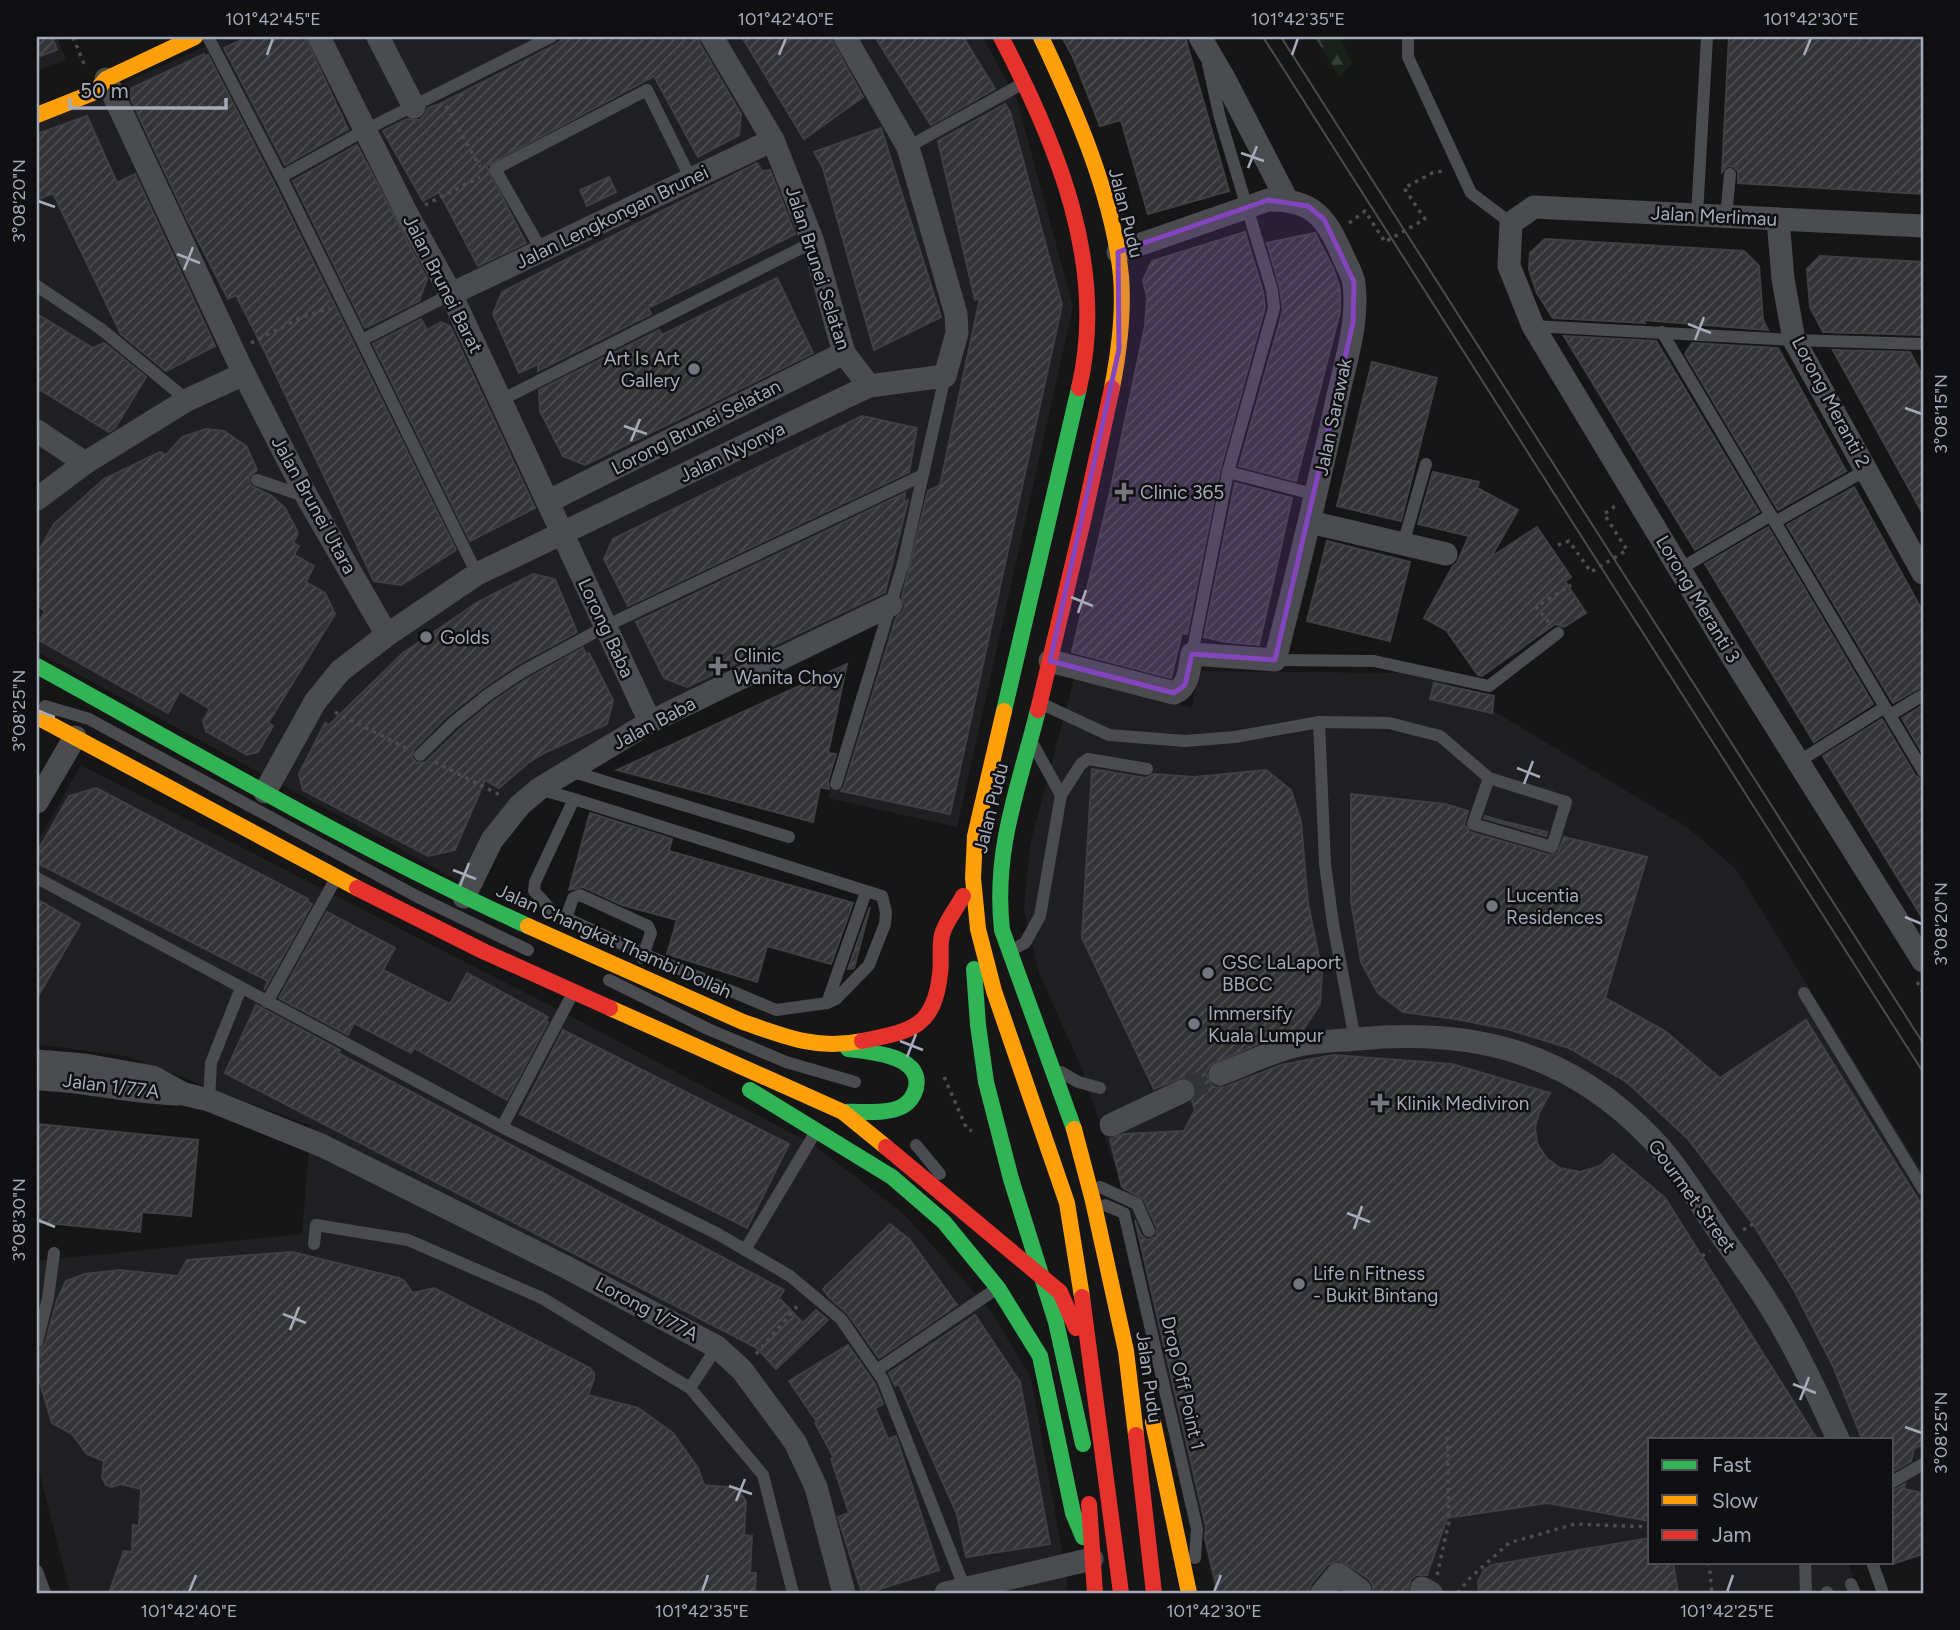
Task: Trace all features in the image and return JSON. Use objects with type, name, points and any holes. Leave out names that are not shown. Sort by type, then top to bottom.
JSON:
[{"type":"main road","name":"Jalan Pudu","points":[[1001,37],[1025,82],[1058,164],[1083,248],[1090,310],[1087,356],[975,836],[973,878],[978,929],[994,991],[1067,1203],[1093,1369],[1121,1593]]},
{"type":"main road","name":"Jalan Pudu","points":[[1041,37],[1092,163],[1118,252],[1121,301],[1119,349],[1081,536],[1040,703],[1002,841],[998,869],[999,915],[1009,951],[1077,1136],[1126,1351],[1154,1593]]},
{"type":"main road","points":[[37,99],[98,79],[181,39]]},
{"type":"main road","points":[[37,115],[95,92],[98,79]]},
{"type":"main road","name":"Jalan Changkat Thambi Dollah","points":[[37,666],[265,792],[464,897],[743,1022],[814,1044],[837,1046],[906,1032],[925,1019],[934,1002],[940,975],[942,934],[963,896]]},
{"type":"main road","points":[[37,717],[336,878],[573,993],[843,1112],[981,1223],[1059,1292],[1093,1369]]},
{"type":"main road","points":[[975,836],[963,896],[974,964],[978,1026],[986,1082],[1011,1179],[1056,1322],[1087,1465]]},
{"type":"main road","points":[[675,1036],[712,1068],[817,1129],[892,1177],[944,1222],[998,1287],[1040,1356],[1073,1513],[1092,1559]]},
{"type":"main road","points":[[814,1044],[904,1061],[915,1073],[917,1085],[911,1099],[904,1106],[878,1111],[843,1112]]},
{"type":"main road","points":[[1077,1136],[1095,1172],[1126,1277],[1189,1588]]},
{"type":"main road","points":[[1088,1492],[1095,1593]]},
{"type":"street","name":"Jalan Brunei Barat","points":[[319,37],[407,214],[452,294],[549,500],[561,534]]},
{"type":"street","points":[[378,37],[414,107]]},
{"type":"street","name":"Jalan Brunei Selatan","points":[[712,37],[773,140],[813,242],[844,353],[869,386]]},
{"type":"street","points":[[845,37],[908,147],[956,314],[957,333],[945,376]]},
{"type":"street","points":[[1118,252],[1268,200],[1287,200],[1201,39]]},
{"type":"street","name":"Jalan Brunei Utara","points":[[98,79],[307,497],[387,635]]},
{"type":"street","name":"Jalan Lengkongan Brunei","points":[[452,294],[773,140]]},
{"type":"street","name":"Jalan Sarawak","points":[[1275,660],[1317,495],[1353,323],[1354,282],[1335,237],[1324,219],[1308,206],[1287,200]]},
{"type":"street","name":"Jalan Merlimau","points":[[1511,223],[1534,207],[1923,226]]},
{"type":"street","name":"Lorong Meranti 2","points":[[1778,219],[1783,279],[1794,340],[1923,573]]},
{"type":"street","name":"Lorong Meranti 3","points":[[1511,223],[1509,266],[1533,326],[1798,762],[1922,957]]},
{"type":"street","name":"Lorong Brunei Selatan","points":[[549,500],[844,353]]},
{"type":"street","points":[[37,499],[85,463],[187,400],[244,374]]},
{"type":"street","name":"Jalan Nyonya","points":[[265,792],[315,702],[340,671],[387,635],[477,574],[869,386],[945,376]]},
{"type":"street","points":[[37,430],[85,463]]},
{"type":"street","points":[[1310,522],[1446,554]]},
{"type":"street","name":"Lorong Baba","points":[[561,534],[650,723]]},
{"type":"street","name":"Jalan Baba","points":[[464,897],[492,840],[520,805],[539,789],[650,723],[891,605]]},
{"type":"street","points":[[1050,661],[1174,693],[1179,692],[1185,685],[1192,654],[1275,660]]},
{"type":"street","points":[[37,802],[75,737]]},
{"type":"street","name":"Gourmet Street","points":[[1220,1074],[1294,1046],[1399,1035],[1441,1036],[1489,1044],[1536,1058],[1572,1073],[1603,1095],[1652,1139],[1680,1174],[1769,1303],[1812,1382],[1838,1438]]},
{"type":"street","name":"Jalan 1/77A","points":[[37,1061],[85,1065],[153,1077],[184,1094]]},
{"type":"street","name":"Jalan 1/77A","points":[[37,1079],[70,1080],[150,1093],[184,1094],[209,1100],[323,1146]]},
{"type":"street","points":[[1111,1125],[1183,1090]]},
{"type":"street","name":"Lorong 1/77A","points":[[323,1146],[566,1267],[717,1347],[742,1370],[795,1441],[816,1487],[844,1593]]},
{"type":"street","points":[[956,1591],[1092,1559]]},
{"type":"street","points":[[1322,1593],[1338,1574],[1360,1590],[1358,1593]]},
{"type":"street","points":[[1421,1593],[1422,1588],[1431,1593]]},
{"type":"lane","points":[[208,37],[281,177],[477,574]]},
{"type":"lane","points":[[281,177],[365,130],[439,94],[529,42],[551,37]]},
{"type":"lane","points":[[1408,37],[1408,57],[1471,193],[1511,223]]},
{"type":"lane","points":[[1697,215],[1707,37]]},
{"type":"lane","points":[[1192,654],[1228,472],[1274,308],[1272,290],[1220,118],[1201,39]]},
{"type":"lane","points":[[908,147],[1025,82]]},
{"type":"lane","points":[[542,251],[495,169],[647,90],[691,179]]},
{"type":"lane","points":[[1726,217],[1730,174]]},
{"type":"lane","points":[[501,400],[813,242]]},
{"type":"lane","points":[[37,286],[101,329],[187,400]]},
{"type":"lane","points":[[362,340],[452,294]]},
{"type":"lane","points":[[1533,326],[1922,346]]},
{"type":"lane","points":[[1662,332],[1923,771]]},
{"type":"lane","points":[[836,784],[903,564],[920,476],[945,376]]},
{"type":"lane","points":[[1403,544],[1426,464]]},
{"type":"lane","points":[[1680,569],[1866,470]]},
{"type":"lane","points":[[1228,472],[1317,495]]},
{"type":"lane","points":[[420,755],[453,723],[522,672],[606,626],[920,476]]},
{"type":"lane","points":[[257,480],[307,497]]},
{"type":"lane","points":[[1275,660],[1374,662],[1489,686],[1558,633]]},
{"type":"lane","points":[[1798,762],[1888,711],[1923,695]]},
{"type":"lane","points":[[37,703],[89,719],[418,897],[528,950]]},
{"type":"lane","points":[[1040,703],[1109,735],[1185,741],[1235,737],[1320,722],[1390,723],[1440,736],[1489,778],[1566,802],[1552,847],[1473,824],[1489,778]]},
{"type":"lane","points":[[1320,722],[1325,864],[1333,924],[1355,1039]]},
{"type":"lane","points":[[1030,740],[1061,794]]},
{"type":"lane","points":[[1009,951],[1025,943],[1040,916],[1061,794],[1081,764],[1088,759],[1147,769]]},
{"type":"lane","points":[[570,771],[789,837]]},
{"type":"lane","points":[[539,789],[574,799],[866,892],[882,896],[886,912],[884,924],[869,965],[836,999],[827,1003],[776,1010],[553,912],[534,891],[535,882],[574,799]]},
{"type":"lane","points":[[37,878],[502,1127],[718,1234],[790,1276],[841,1319],[877,1370],[956,1591]]},
{"type":"lane","points":[[267,1002],[336,878]]},
{"type":"lane","points":[[827,1003],[866,892]]},
{"type":"lane","points":[[566,918],[573,898],[580,895],[648,926],[651,933],[635,975]]},
{"type":"lane","points":[[566,944],[593,970],[708,1029],[786,1062],[855,1082]]},
{"type":"lane","points":[[209,1100],[211,1063],[241,988]]},
{"type":"lane","points":[[502,1127],[573,993]]},
{"type":"lane","points":[[1804,993],[1923,1189]]},
{"type":"lane","points":[[1052,1066],[1077,1082],[1100,1088]]},
{"type":"lane","points":[[745,1250],[817,1129]]},
{"type":"lane","points":[[916,1144],[981,1223]]},
{"type":"lane","points":[[1100,1187],[1137,1204],[1149,1231]]},
{"type":"lane","name":"Drop Off Point 1","points":[[1105,1205],[1124,1213],[1197,1529],[1189,1588]]},
{"type":"lane","points":[[314,1244],[316,1225],[408,1240],[542,1298],[690,1388],[763,1475],[794,1593]]},
{"type":"lane","points":[[37,1342],[48,1298],[54,1253]]},
{"type":"lane","points":[[877,1370],[998,1287]]},
{"type":"lane","points":[[690,1388],[717,1347]]},
{"type":"lane","points":[[1894,1481],[1923,1464]]},
{"type":"lane","points":[[1805,1564],[1806,1593]]},
{"type":"lane","points":[[1873,1564],[1883,1593]]},
{"type":"lane","points":[[37,1571],[45,1593]]},
{"type":"path","points":[[73,37],[98,79]]},
{"type":"path","points":[[407,214],[484,174],[439,94]]},
{"type":"path","points":[[1366,211],[1385,242],[1425,219],[1404,188],[1432,173],[1461,170]]},
{"type":"path","points":[[234,352],[302,317],[344,303]]},
{"type":"path","points":[[1558,545],[1569,541],[1591,572],[1627,550],[1604,514]]},
{"type":"path","points":[[1558,633],[1536,607],[1571,585]]},
{"type":"path","points":[[742,1370],[810,1292]]},
{"type":"path","points":[[1431,1593],[1449,1522],[1447,1424]]},
{"type":"path","points":[[1458,1593],[1469,1579],[1508,1543],[1575,1524],[1648,1527]]},
{"type":"path","points":[[1709,1564],[1712,1593]]},
{"type":"highlighted area","points":[[1268,200],[1308,206],[1324,219],[1354,282],[1353,323],[1275,660],[1192,654],[1185,685],[1174,693],[1050,661],[1119,349],[1118,252]]},
{"type":"shaded area","points":[[37,37],[57,37],[66,60],[37,71]]},
{"type":"shaded area","points":[[226,37],[983,37],[1017,100],[1073,307],[957,827],[828,798],[887,600],[533,782],[461,882],[37,652],[37,122]]},
{"type":"shaded area","points":[[1199,671],[1430,675],[1688,828],[1736,869],[1923,1173],[1923,1508],[1894,1520],[1894,1438],[1648,1438],[1648,1564],[1849,1564],[1859,1593],[1215,1593],[1134,1221],[1079,1062],[1039,973],[1024,910],[1030,845],[1074,679],[1192,708]]},
{"type":"shaded area","points":[[81,765],[559,1010],[814,1145],[905,1215],[992,1312],[1031,1378],[1066,1574],[1067,1593],[70,1593],[37,1463],[37,1261],[302,1234],[311,1126],[126,1056],[37,1044],[37,843]]},
{"type":"green space","points":[[1315,37],[1340,37],[1352,63],[1339,77]]},
{"type":"building","points":[[37,37],[52,37],[57,50],[37,57]]},
{"type":"building","points":[[248,37],[305,37],[348,129],[285,165],[224,48]]},
{"type":"building","points":[[566,37],[698,37],[741,114],[739,135],[698,157],[654,76],[486,166],[526,243],[478,266],[439,192],[423,201],[383,131],[407,119],[420,120],[428,108]]},
{"type":"building","points":[[742,37],[830,37],[863,97],[804,139]]},
{"type":"building","points":[[875,37],[963,37],[995,89],[931,125]]},
{"type":"building","points":[[1062,37],[1185,37],[1229,191],[1148,214],[1121,120],[1100,126],[1073,57]]},
{"type":"building","points":[[1729,37],[1923,37],[1923,194],[1738,183],[1738,171],[1734,167],[1727,166],[1722,172]]},
{"type":"building","points":[[204,54],[208,55],[273,181],[456,550],[401,585],[374,581],[265,352],[236,295],[228,299],[129,95],[132,88]]},
{"type":"building","points":[[1005,104],[1010,112],[1062,305],[950,814],[841,791],[896,618],[905,607],[902,597],[928,491],[940,485],[980,298],[975,300],[938,141]]},
{"type":"building","points":[[87,116],[117,183],[135,174],[215,346],[166,371],[121,334],[53,193],[37,200],[37,134]]},
{"type":"building","points":[[881,128],[941,317],[874,350],[823,168],[814,152]]},
{"type":"building","points":[[357,145],[427,279],[419,301],[365,328],[293,181]]},
{"type":"building","points":[[757,163],[762,171],[770,170],[795,234],[648,308],[651,314],[538,371],[538,364],[519,373],[493,314],[502,292]]},
{"type":"building","points":[[609,177],[616,192],[587,206],[580,190]]},
{"type":"building","points":[[1245,232],[1265,307],[1220,470],[1187,634],[1182,633],[1171,678],[1072,652],[1110,492],[1145,326],[1147,297],[1143,280],[1152,261]]},
{"type":"building","points":[[1315,233],[1333,268],[1340,289],[1340,312],[1296,481],[1239,466],[1283,310],[1280,288],[1267,243]]},
{"type":"building","points":[[1545,239],[1744,251],[1759,266],[1763,320],[1768,330],[1643,320],[1645,323],[1553,318],[1537,293],[1529,269],[1530,253]]},
{"type":"building","points":[[1820,256],[1923,262],[1923,335],[1823,332],[1810,307],[1807,269]]},
{"type":"building","points":[[777,278],[813,353],[585,465],[563,456],[540,411],[539,390],[659,330],[662,335]]},
{"type":"building","points":[[37,314],[93,348],[104,343],[146,377],[115,428],[109,432],[37,388]]},
{"type":"building","points":[[421,319],[427,330],[441,322],[450,326],[535,508],[470,541],[373,344]]},
{"type":"building","points":[[1564,336],[1656,341],[1759,512],[1695,550]]},
{"type":"building","points":[[1692,343],[1778,348],[1846,471],[1778,510],[1685,354]]},
{"type":"building","points":[[1833,350],[1910,352],[1923,377],[1923,514]]},
{"type":"building","points":[[1372,362],[1437,378],[1401,521],[1337,506]]},
{"type":"building","points":[[862,416],[917,428],[909,472],[628,606],[604,559],[613,539]]},
{"type":"building","points":[[206,429],[224,431],[247,447],[257,470],[249,477],[250,485],[272,496],[285,508],[298,533],[293,543],[299,546],[294,555],[314,566],[306,582],[325,593],[335,614],[268,723],[273,726],[258,752],[247,755],[206,731],[203,721],[210,709],[180,691],[168,713],[37,639],[37,626],[45,611],[37,606],[37,554],[54,524],[104,479],[160,452],[166,455],[182,437]]},
{"type":"building","points":[[1433,472],[1479,482],[1477,488],[1518,510],[1491,557],[1537,527],[1571,577],[1565,581],[1586,613],[1564,627],[1555,624],[1482,676],[1478,675],[1446,630],[1424,618],[1457,563],[1469,536],[1418,524]]},
{"type":"building","points":[[1235,483],[1292,498],[1259,645],[1204,637]]},
{"type":"building","points":[[1854,487],[1923,612],[1923,686],[1893,703],[1787,525]]},
{"type":"building","points":[[905,493],[904,502],[908,500],[885,592],[687,687],[664,678],[636,622]]},
{"type":"building","points":[[1768,527],[1873,704],[1814,742],[1705,564]]},
{"type":"building","points":[[1327,541],[1410,562],[1390,641],[1307,621]]},
{"type":"building","points":[[533,574],[555,579],[577,632],[518,664],[484,687],[447,716],[414,749],[412,758],[417,763],[426,762],[494,701],[583,648],[586,654],[589,653],[613,700],[607,724],[544,753],[499,788],[485,780],[455,850],[428,856],[303,790],[299,774],[325,723],[329,725],[403,653],[478,602]]},
{"type":"building","points":[[847,664],[828,753],[836,754],[828,781],[829,789],[820,787],[813,822],[617,770]]},
{"type":"building","points":[[1434,683],[1494,696],[1492,713],[1430,699]]},
{"type":"building","points":[[1923,705],[1923,754],[1902,718]]},
{"type":"building","points":[[1882,719],[1915,775],[1923,780],[1923,919],[1823,756]]},
{"type":"building","points":[[1092,769],[1146,778],[1154,774],[1194,777],[1266,770],[1291,790],[1301,822],[1308,903],[1322,972],[1320,1004],[1303,1030],[1262,1042],[1210,1065],[1206,1073],[1211,1084],[1217,1088],[1225,1087],[1281,1065],[1333,1055],[1452,1064],[1550,1093],[1535,1127],[1537,1143],[1546,1158],[1560,1168],[1580,1172],[1600,1166],[1613,1154],[1665,1198],[1816,1438],[1648,1438],[1648,1521],[1547,1503],[1447,1518],[1427,1575],[1417,1575],[1411,1579],[1407,1593],[1373,1593],[1373,1585],[1369,1579],[1339,1560],[1327,1565],[1311,1584],[1308,1593],[1218,1593],[1205,1538],[1206,1527],[1135,1220],[1141,1235],[1147,1240],[1156,1237],[1157,1228],[1144,1200],[1122,1187],[1110,1139],[1124,1134],[1184,1131],[1195,1110],[1192,1101],[1197,1091],[1191,1080],[1183,1077],[1154,1089],[1082,938]]},
{"type":"building","points":[[96,788],[308,899],[312,904],[264,990],[268,981],[37,863],[37,852],[69,796]]},
{"type":"building","points":[[1351,794],[1445,804],[1468,811],[1464,825],[1470,832],[1550,855],[1558,853],[1564,837],[1647,857],[1605,998],[1665,1031],[1720,1078],[1806,1020],[1923,1207],[1923,1444],[1914,1449],[1911,1461],[1894,1471],[1894,1438],[1862,1438],[1833,1366],[1794,1290],[1753,1224],[1688,1139],[1628,1083],[1569,1048],[1507,1029],[1403,1012],[1378,993],[1361,962],[1351,901]]},
{"type":"building","points":[[590,813],[672,839],[669,851],[853,903],[831,964],[767,946],[757,982],[667,954],[677,920],[622,905],[583,887],[569,890]]},
{"type":"building","points":[[1485,816],[1547,832],[1546,836],[1484,818]]},
{"type":"building","points":[[37,899],[80,924],[37,998]]},
{"type":"building","points":[[870,907],[854,968],[848,969]]},
{"type":"building","points":[[327,912],[395,948],[383,970],[450,1004],[467,973],[548,1017],[545,1021],[548,1022],[507,1100],[414,1048],[411,1053],[354,1023],[348,1035],[279,998]]},
{"type":"building","points":[[256,1005],[340,1050],[338,1053],[784,1290],[779,1298],[803,1323],[816,1310],[828,1320],[776,1369],[757,1348],[225,1073]]},
{"type":"building","points":[[563,1030],[789,1144],[747,1228],[520,1114]]},
{"type":"building","points":[[37,1124],[198,1140],[191,1216],[142,1212],[140,1232],[37,1222]]},
{"type":"building","points":[[890,1224],[910,1240],[957,1305],[879,1358],[848,1314],[823,1289]]},
{"type":"building","points":[[292,1252],[399,1278],[413,1293],[434,1288],[590,1368],[594,1379],[588,1395],[638,1408],[673,1433],[698,1468],[704,1485],[737,1488],[746,1501],[744,1535],[752,1536],[750,1573],[756,1573],[755,1593],[109,1593],[124,1551],[132,1552],[133,1525],[139,1526],[141,1489],[121,1484],[112,1487],[106,1485],[102,1477],[104,1461],[87,1454],[72,1434],[52,1423],[38,1376],[40,1350],[45,1344],[57,1300],[66,1281],[85,1274],[119,1270],[178,1276],[187,1260]]},
{"type":"building","points":[[975,1315],[1020,1382],[1050,1544],[966,1557],[957,1514],[899,1384],[895,1386],[889,1373]]},
{"type":"building","points":[[848,1345],[875,1384],[883,1404],[875,1408],[888,1439],[896,1436],[939,1570],[867,1593],[862,1593],[838,1517],[849,1513],[831,1459],[834,1458],[815,1423],[817,1422],[789,1381]]},
{"type":"building","points":[[1905,1484],[1904,1489],[1923,1493],[1923,1554],[1894,1563],[1894,1490]]},
{"type":"building","points":[[1648,1538],[1648,1564],[1673,1564],[1678,1593],[1479,1593],[1478,1582],[1484,1570],[1492,1565]]},
{"type":"tunnel","points":[[1183,1091],[1220,1074]]},
{"type":"tram line","points":[[1263,37],[1923,1072]]},
{"type":"tram line","points":[[1281,37],[1923,1043]]},
{"type":"traffic: fast","points":[[1004,711],[1079,388]]},
{"type":"traffic: fast","points":[[37,666],[341,834],[528,926]]},
{"type":"traffic: fast","points":[[1038,710],[1004,845],[1000,900],[1002,930],[1074,1129]]},
{"type":"traffic: fast","points":[[974,969],[986,1082],[1011,1179],[1056,1322],[1083,1444]]},
{"type":"traffic: fast","points":[[843,1112],[882,1112],[896,1109],[908,1102],[916,1088],[916,1077],[911,1068],[903,1062],[881,1054],[848,1049]]},
{"type":"traffic: fast","points":[[750,1090],[892,1177],[944,1222],[998,1288],[1040,1356],[1073,1513],[1083,1537]]},
{"type":"traffic: slow","points":[[37,115],[95,92],[106,79],[195,37]]},
{"type":"traffic: slow","points":[[1041,37],[1091,154],[1117,246],[1122,304],[1112,388]]},
{"type":"traffic: slow","points":[[1004,711],[975,836],[973,878],[978,929],[994,991],[1067,1203],[1082,1297]]},
{"type":"traffic: slow","points":[[37,717],[357,888]]},
{"type":"traffic: slow","points":[[528,926],[773,1033],[815,1043],[862,1041]]},
{"type":"traffic: slow","points":[[610,1008],[843,1112],[886,1147]]},
{"type":"traffic: slow","points":[[1074,1129],[1126,1351],[1136,1435]]},
{"type":"traffic: slow","points":[[1153,1422],[1189,1593]]},
{"type":"traffic: jam","points":[[1001,37],[1041,120],[1072,207],[1082,252],[1087,297],[1086,342],[1079,388]]},
{"type":"traffic: jam","points":[[1038,710],[1112,388]]},
{"type":"traffic: jam","points":[[357,888],[485,952],[610,1008]]},
{"type":"traffic: jam","points":[[862,1041],[906,1030],[925,1017],[937,992],[944,930],[963,896]]},
{"type":"traffic: jam","points":[[886,1147],[1060,1292],[1076,1328]]},
{"type":"traffic: jam","points":[[1082,1297],[1121,1593]]},
{"type":"traffic: jam","points":[[1136,1435],[1154,1593]]},
{"type":"traffic: jam","points":[[1089,1504],[1095,1593]]},
{"type":"place","name":"Art Is Art Gallery","points":[[694,369]]},
{"type":"place","name":"Clinic 365","points":[[1124,492]]},
{"type":"place","name":"Golds","points":[[426,637]]},
{"type":"place","name":"Clinic Wanita Choy","points":[[718,666]]},
{"type":"place","name":"Lucentia Residences","points":[[1492,906]]},
{"type":"place","name":"GSC LaLaport BBCC","points":[[1208,973]]},
{"type":"place","name":"Immersify Kuala Lumpur","points":[[1194,1024]]},
{"type":"place","name":"Klinik Mediviron","points":[[1380,1103]]},
{"type":"place","name":"Life n Fitness - Bukit Bintang","points":[[1299,1284]]}]
